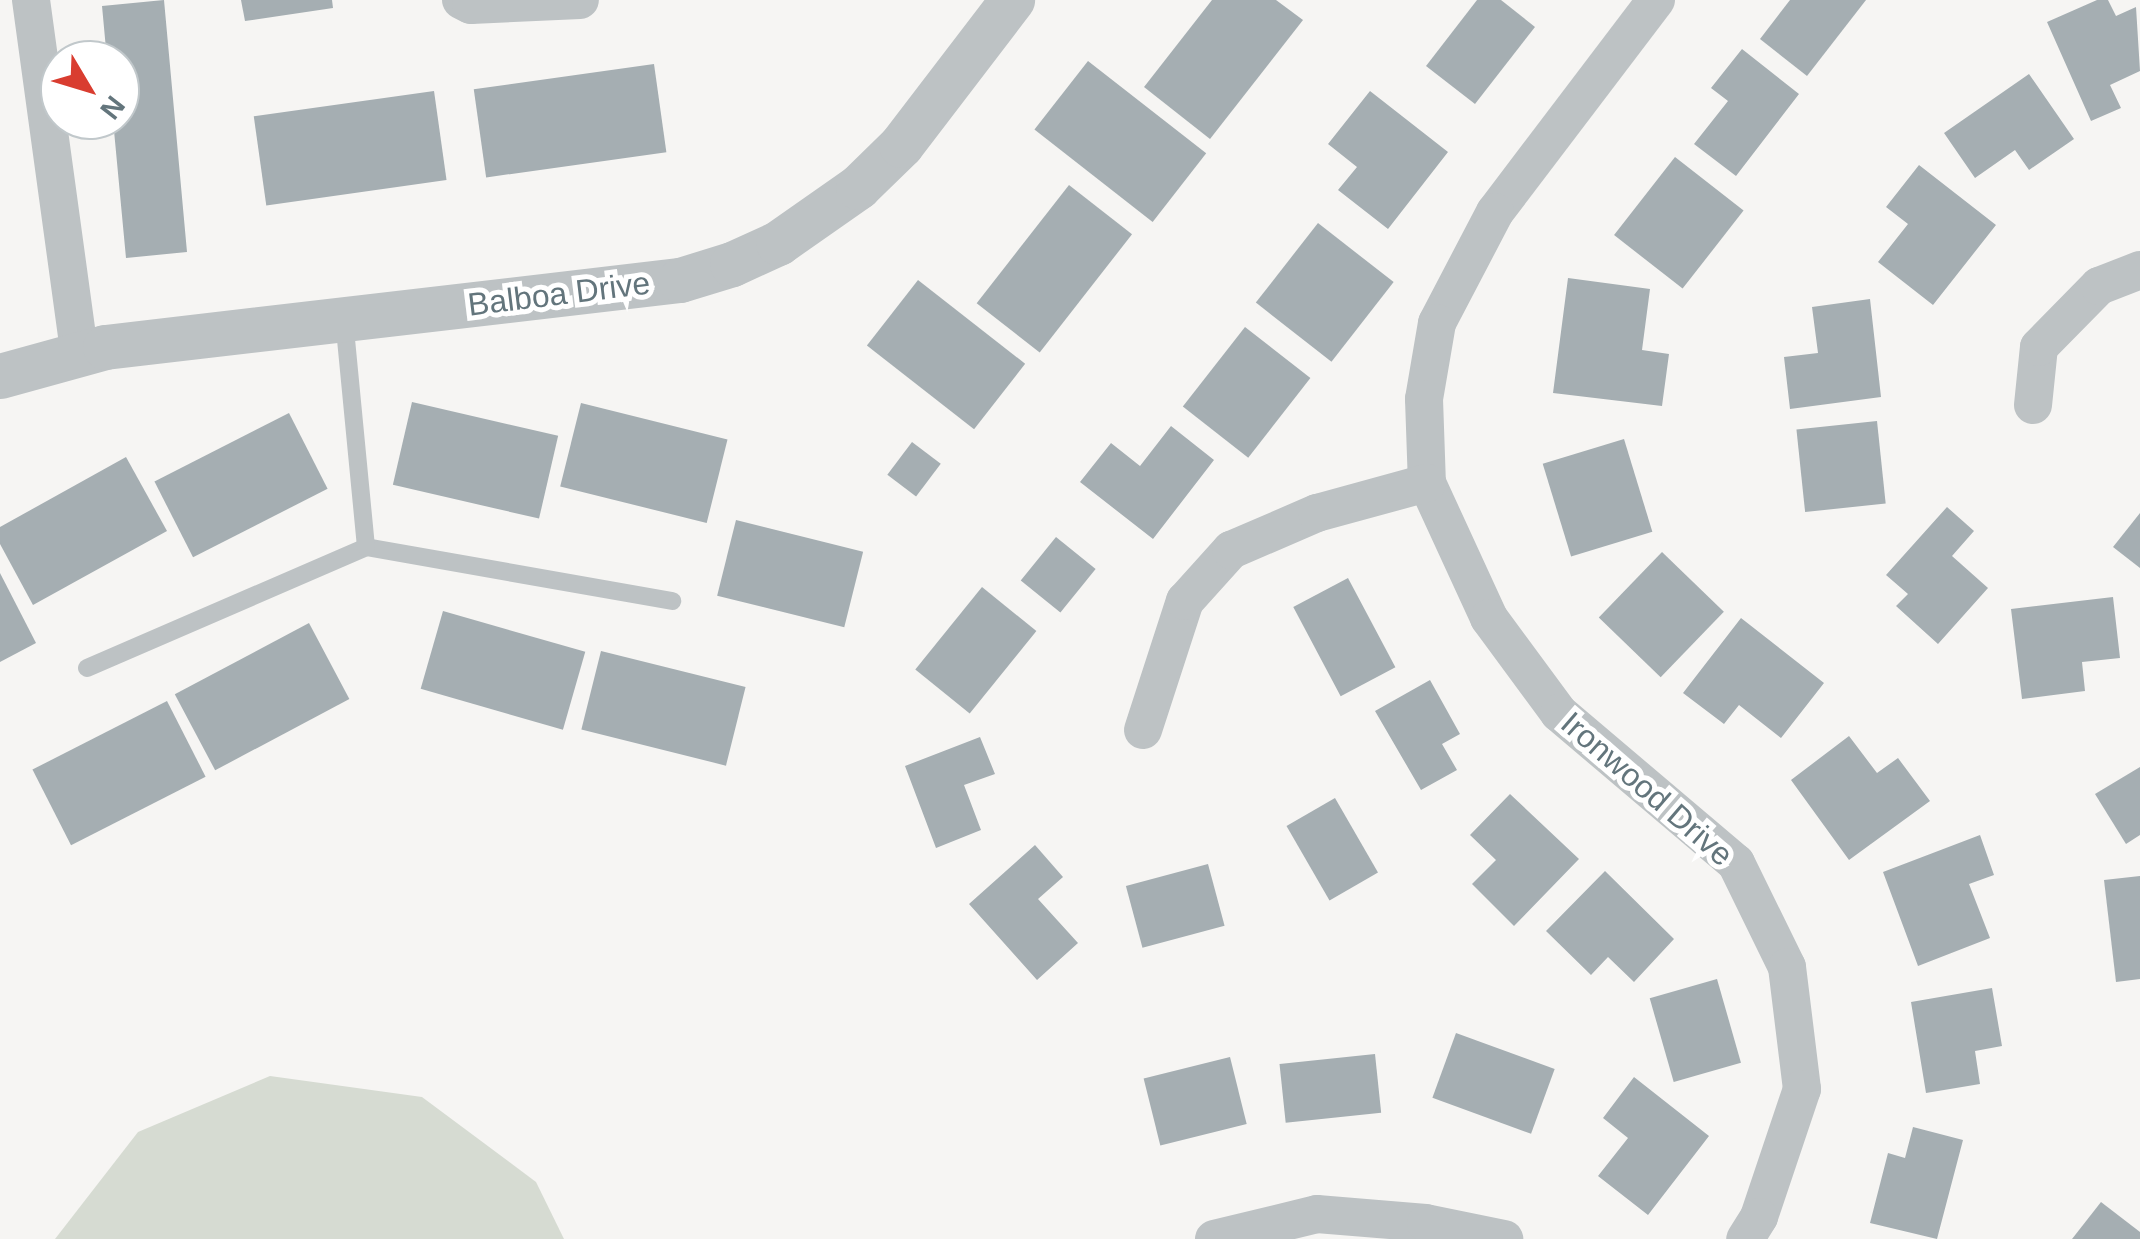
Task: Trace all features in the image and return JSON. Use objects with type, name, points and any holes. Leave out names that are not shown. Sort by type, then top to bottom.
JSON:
[{"type":"street","points":[[31,0],[79,352]]},
{"type":"street","points":[[461,0],[471,5],[580,0]]},
{"type":"street","name":"Balboa Drive","points":[[0,376],[79,352],[680,280],[778,243],[858,187],[901,144],[1012,0]]},
{"type":"street","name":"Ironwood Drive","points":[[1656,0],[1496,212],[1437,323],[1424,400],[1428,483],[1489,618],[1559,713],[1736,863],[1787,967],[1802,1088],[1759,1217],[1745,1239]]},
{"type":"street","points":[[2033,405],[2039,346],[2099,286],[2140,270]]},
{"type":"street","points":[[1142,730],[1186,601],[1232,550],[1318,513],[1428,483]]},
{"type":"street","points":[[1214,1239],[1318,1214],[1504,1239]]},
{"type":"lane","points":[[344,319],[366,547]]},
{"type":"lane","points":[[87,668],[366,547],[672,601]]},
{"type":"shaded area","points":[[270,1076],[422,1097],[536,1182],[564,1239],[55,1239],[138,1132]]},
{"type":"building","points":[[164,0],[187,252],[126,258],[115,140],[140,140],[140,40],[105,40],[102,6]]},
{"type":"building","points":[[241,0],[332,0],[333,8],[245,21]]},
{"type":"building","points":[[1212,0],[1276,0],[1303,20],[1210,139],[1144,87]]},
{"type":"building","points":[[1477,0],[1501,0],[1535,27],[1475,104],[1426,66]]},
{"type":"building","points":[[1790,0],[1866,0],[1807,76],[1760,39]]},
{"type":"building","points":[[2097,0],[2108,0],[2116,16],[2136,7],[2140,71],[2110,85],[2121,108],[2091,121],[2047,22]]},
{"type":"building","points":[[1742,49],[1799,94],[1736,176],[1694,144],[1728,101],[1711,88]]},
{"type":"building","points":[[1088,61],[1206,153],[1153,222],[1034,130]]},
{"type":"building","points":[[654,64],[666,152],[486,177],[474,89]]},
{"type":"building","points":[[2029,74],[2074,139],[2029,170],[2015,150],[1975,178],[1944,133]]},
{"type":"building","points":[[434,91],[447,180],[266,205],[254,116]]},
{"type":"building","points":[[1370,91],[1448,152],[1388,229],[1338,190],[1357,167],[1328,144]]},
{"type":"building","points":[[1675,157],[1744,211],[1683,289],[1614,235]]},
{"type":"building","points":[[1919,165],[1996,225],[1933,305],[1878,262],[1908,224],[1886,207]]},
{"type":"building","points":[[1069,185],[1132,234],[1040,352],[977,303]]},
{"type":"building","points":[[1318,223],[1394,282],[1331,362],[1256,303]]},
{"type":"building","points":[[1568,278],[1650,289],[1642,350],[1669,354],[1662,406],[1553,393]]},
{"type":"building","points":[[918,280],[1025,364],[974,429],[867,345]]},
{"type":"building","points":[[1870,299],[1881,397],[1790,409],[1784,357],[1818,353],[1812,307]]},
{"type":"building","points":[[1245,327],[1310,378],[1248,458],[1183,407]]},
{"type":"building","points":[[412,402],[558,436],[539,519],[393,485]]},
{"type":"building","points":[[581,403],[728,440],[707,523],[560,486]]},
{"type":"building","points":[[289,413],[328,489],[193,557],[154,482]]},
{"type":"building","points":[[1877,421],[1886,504],[1805,512],[1796,429]]},
{"type":"building","points":[[1171,426],[1214,460],[1153,539],[1080,482],[1111,443],[1140,466]]},
{"type":"building","points":[[1624,439],[1652,532],[1571,557],[1543,464]]},
{"type":"building","points":[[912,442],[941,464],[916,496],[887,475]]},
{"type":"building","points":[[126,457],[167,531],[33,605],[0,544],[0,527]]},
{"type":"building","points":[[1947,507],[1974,531],[1952,556],[1988,588],[1938,644],[1896,606],[1908,594],[1886,575]]},
{"type":"building","points":[[2140,513],[2140,568],[2113,547]]},
{"type":"building","points":[[736,520],[863,552],[844,627],[717,596]]},
{"type":"building","points":[[1056,537],[1096,569],[1060,613],[1021,581]]},
{"type":"building","points":[[1662,552],[1724,612],[1661,677],[1599,617]]},
{"type":"building","points":[[0,573],[36,643],[0,662]]},
{"type":"building","points":[[1348,578],[1395,667],[1341,696],[1293,607]]},
{"type":"building","points":[[982,587],[1036,631],[970,713],[915,669]]},
{"type":"building","points":[[2113,597],[2120,658],[2082,662],[2085,691],[2022,699],[2011,609]]},
{"type":"building","points":[[443,611],[585,652],[563,730],[421,689]]},
{"type":"building","points":[[1741,618],[1824,683],[1781,738],[1739,705],[1724,724],[1683,693]]},
{"type":"building","points":[[309,623],[349,699],[215,770],[175,694]]},
{"type":"building","points":[[601,651],[746,687],[726,766],[581,730]]},
{"type":"building","points":[[1430,680],[1460,734],[1442,744],[1457,770],[1421,790],[1375,711]]},
{"type":"building","points":[[167,701],[206,777],[71,845],[32,770]]},
{"type":"building","points":[[1849,736],[1877,773],[1898,758],[1930,801],[1849,860],[1791,780]]},
{"type":"building","points":[[980,737],[995,774],[964,785],[981,830],[936,848],[905,766]]},
{"type":"building","points":[[2140,767],[2140,835],[2126,844],[2095,794]]},
{"type":"building","points":[[1510,794],[1579,859],[1514,926],[1472,884],[1496,860],[1470,835]]},
{"type":"building","points":[[1335,798],[1378,872],[1330,900],[1287,826]]},
{"type":"building","points":[[1980,835],[1994,875],[1969,884],[1990,938],[1918,966],[1883,872]]},
{"type":"building","points":[[1035,845],[1063,877],[1038,899],[1078,943],[1037,980],[969,904]]},
{"type":"building","points":[[1208,864],[1225,926],[1142,948],[1126,886]]},
{"type":"building","points":[[1605,871],[1674,939],[1634,982],[1608,957],[1591,975],[1546,931]]},
{"type":"building","points":[[2140,876],[2140,979],[2116,982],[2104,880]]},
{"type":"building","points":[[1717,979],[1741,1063],[1674,1082],[1650,998]]},
{"type":"building","points":[[1992,988],[2002,1046],[1975,1051],[1980,1084],[1926,1093],[1911,1002]]},
{"type":"building","points":[[1456,1033],[1555,1069],[1531,1134],[1432,1098]]},
{"type":"building","points":[[1375,1054],[1381,1113],[1286,1123],[1280,1064]]},
{"type":"building","points":[[1230,1057],[1247,1124],[1160,1145],[1144,1079]]},
{"type":"building","points":[[1634,1077],[1709,1136],[1648,1215],[1598,1176],[1628,1138],[1603,1118]]},
{"type":"building","points":[[1913,1127],[1963,1140],[1937,1239],[1870,1223],[1888,1153],[1905,1158]]},
{"type":"building","points":[[2101,1202],[2140,1232],[2140,1239],[2072,1239]]}]
